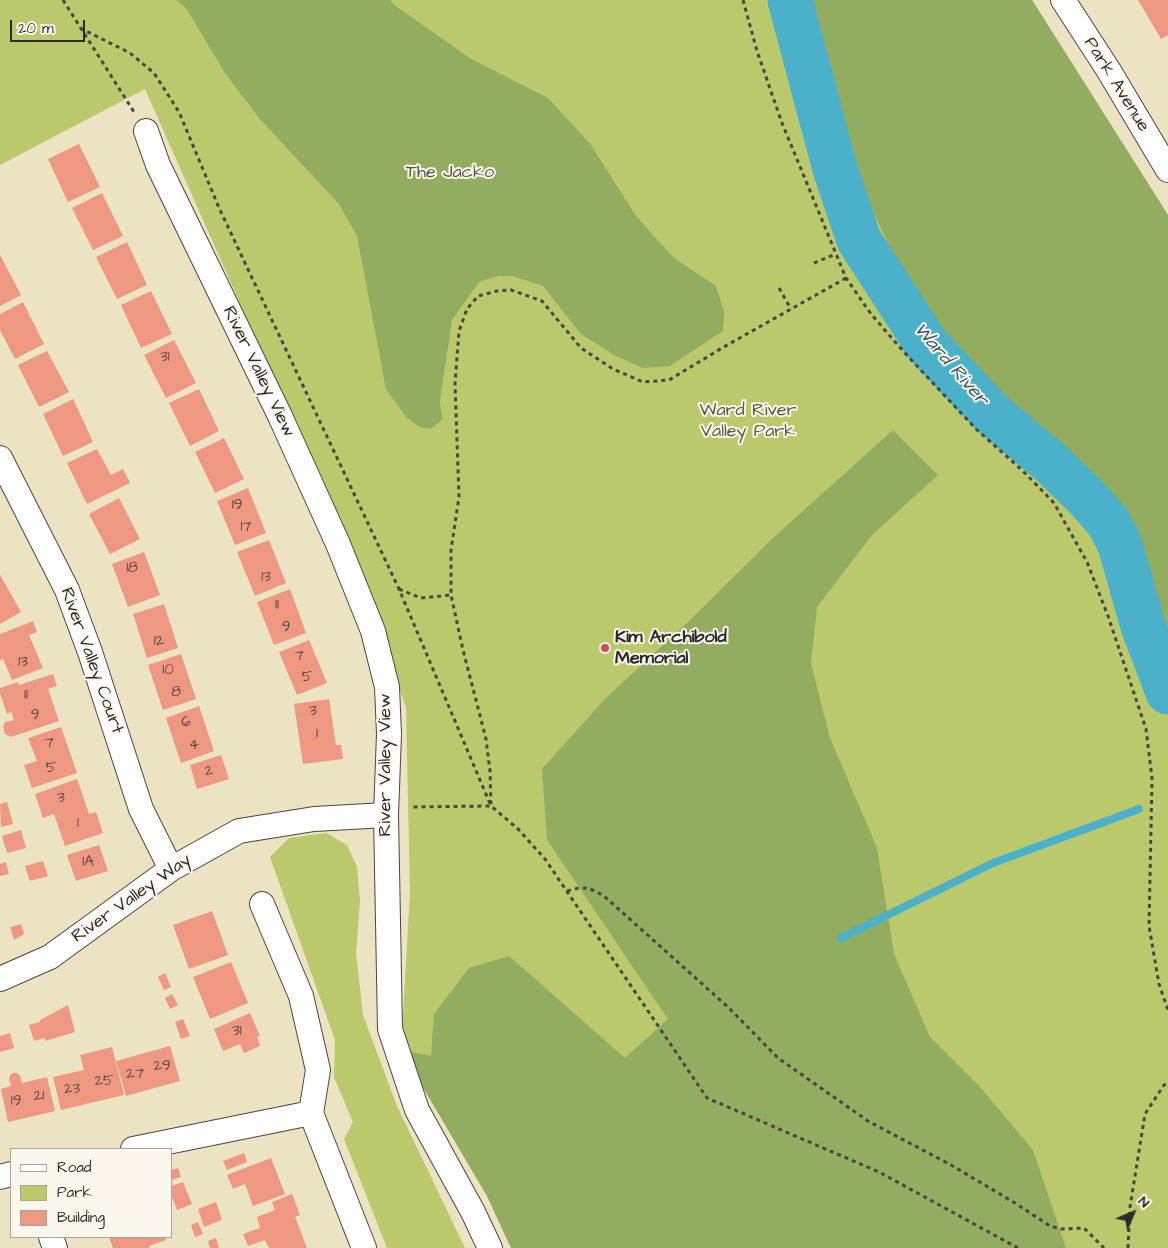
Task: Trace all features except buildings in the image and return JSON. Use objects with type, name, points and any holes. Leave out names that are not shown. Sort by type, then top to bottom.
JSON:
[{"type":"street","name":"Park Avenue","points":[[1063,0],[1109,71],[1168,170]]},
{"type":"street","name":"River Valley View","points":[[146,131],[158,165],[284,424],[338,544],[373,631],[387,688],[390,734],[386,815],[390,1028],[417,1110],[473,1212],[490,1248]]},
{"type":"street","name":"River Valley Court","points":[[0,458],[67,590],[90,652],[141,809],[171,868]]},
{"type":"street","name":"River Valley Way","points":[[0,979],[50,957],[171,868],[238,831],[314,819],[386,815]]},
{"type":"street","points":[[262,904],[302,996],[318,1070],[311,1113],[364,1248]]},
{"type":"street","points":[[137,1148],[311,1113]]},
{"type":"path","points":[[63,0],[146,131]]},
{"type":"path","points":[[743,0],[757,51],[782,123],[846,278],[871,314],[903,351],[976,428],[1054,503],[1087,562],[1146,729],[1152,778],[1149,926],[1159,984],[1168,1010]]},
{"type":"path","points":[[80,28],[130,53],[154,73],[179,112],[220,210],[399,589],[491,806],[518,829],[545,859],[707,1098],[879,1172],[1018,1248]]},
{"type":"path","points":[[814,263],[836,254]]},
{"type":"path","points":[[491,806],[490,771],[486,739],[451,595],[451,550],[459,497],[456,384],[459,331],[467,309],[478,296],[497,290],[511,290],[542,300],[581,348],[613,369],[642,382],[669,380],[846,278]]},
{"type":"path","points":[[778,288],[791,309]]},
{"type":"path","points":[[399,589],[421,598],[451,595]]},
{"type":"path","points":[[386,815],[409,807],[491,806]]},
{"type":"path","points":[[567,891],[579,887],[591,888],[604,896],[728,1007],[778,1058],[868,1121],[951,1165],[1050,1226],[1061,1229],[1084,1228],[1104,1248]]},
{"type":"path","points":[[1128,1248],[1130,1207],[1145,1114],[1164,1085],[1168,1083]]},
{"type":"green space","name":"Ward River Valley Park","points":[[0,0],[1032,0],[1168,215],[1168,1248],[511,1248],[487,1196],[401,1050],[410,893],[406,707],[336,520],[145,89],[0,165]]},
{"type":"green space","name":"The Jacko","points":[[176,0],[390,0],[471,59],[548,98],[591,145],[636,216],[674,258],[716,286],[724,312],[723,331],[670,366],[643,368],[614,355],[581,334],[543,286],[512,276],[498,276],[479,282],[452,320],[440,401],[442,420],[431,429],[420,427],[407,418],[386,389],[357,236],[339,204],[259,118],[225,73],[186,8]]},
{"type":"green space","points":[[806,0],[1032,0],[1168,215],[1168,662],[1156,639],[1128,532],[1112,509],[1015,412],[915,300],[842,146]]},
{"type":"green space","points":[[893,430],[938,475],[872,535],[817,607],[811,663],[830,738],[877,848],[894,954],[930,1037],[981,1088],[1033,1150],[1066,1248],[511,1248],[487,1196],[401,1050],[431,1056],[434,1014],[469,968],[509,956],[625,1058],[668,1019],[547,840],[542,769],[605,699],[688,622],[774,537]]},
{"type":"green space","points":[[326,833],[347,845],[357,867],[360,901],[356,953],[363,1015],[397,1106],[465,1248],[387,1248],[344,1139],[353,1122],[334,1077],[335,1040],[270,857],[289,838]]},
{"type":"waterway","name":"Ward River","points":[[790,0],[835,169],[859,240],[927,345],[991,413],[1050,462],[1089,500],[1109,523],[1120,545],[1143,626],[1168,692]]},
{"type":"waterway","points":[[841,938],[993,863],[1139,809]]},
{"type":"place","name":"Kim Archibold Memorial","points":[[605,648]]}]
